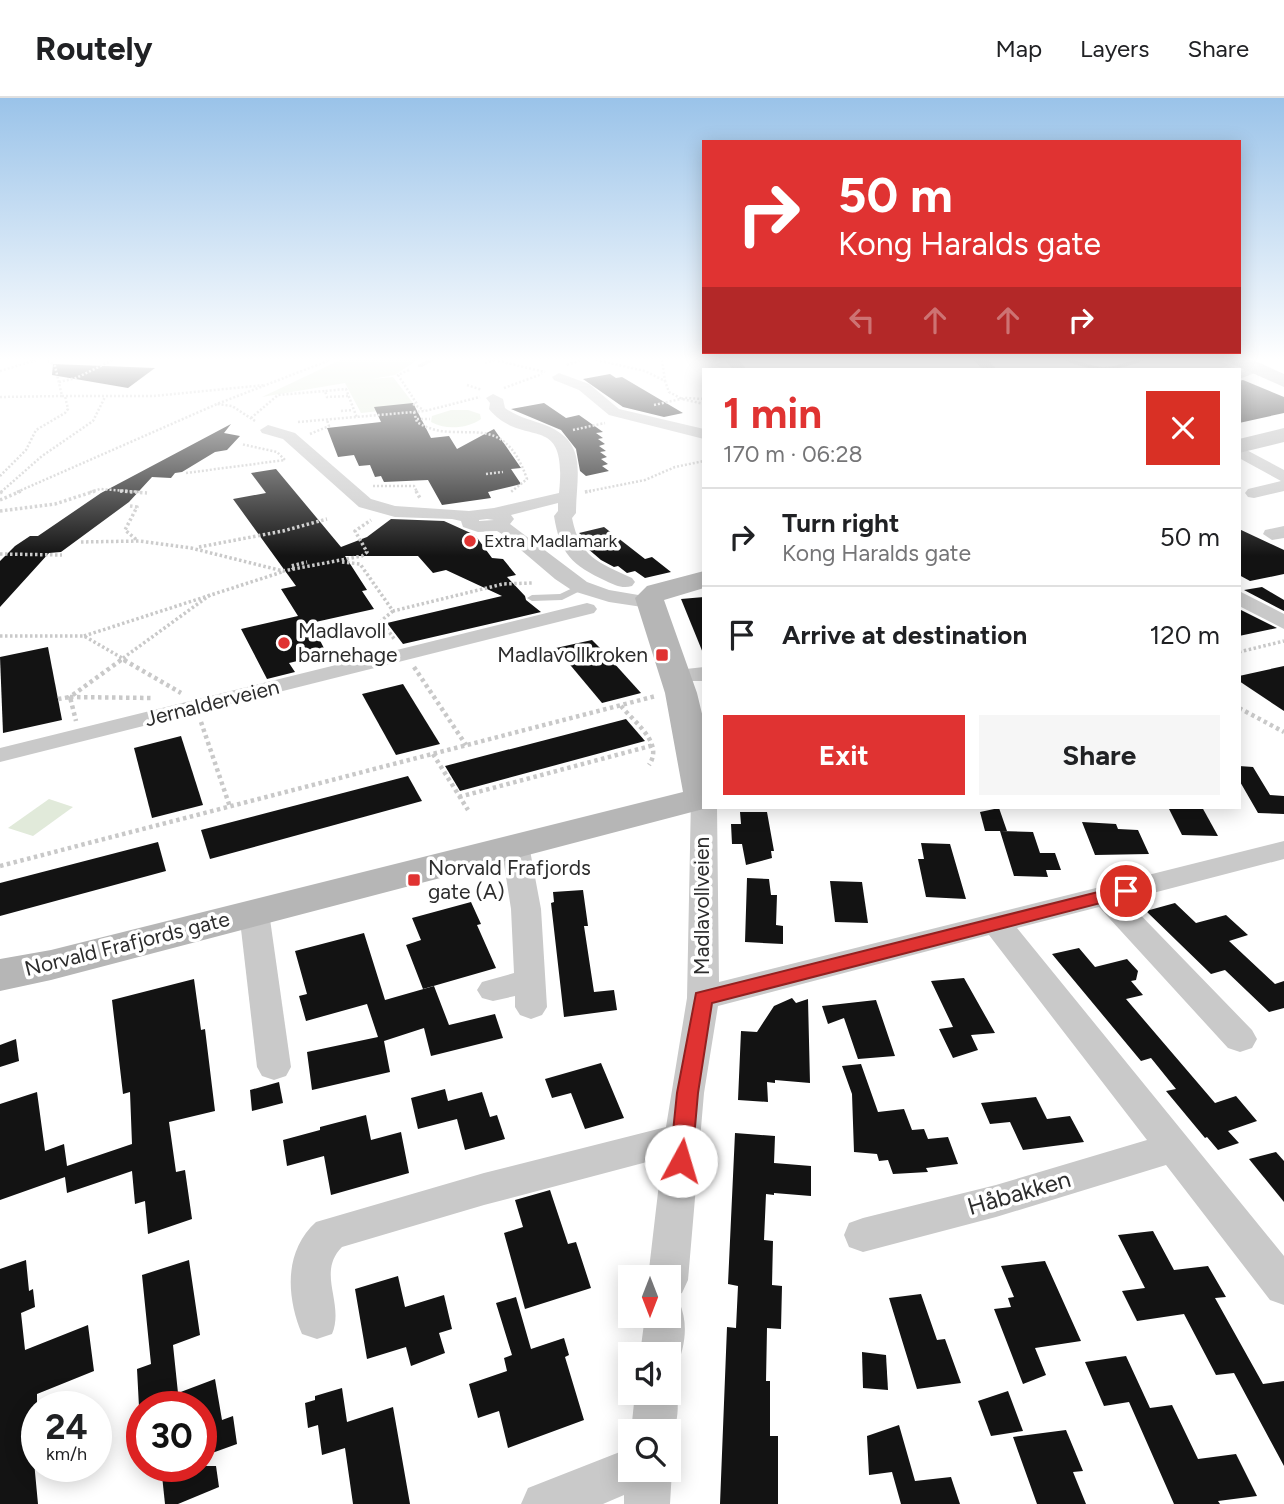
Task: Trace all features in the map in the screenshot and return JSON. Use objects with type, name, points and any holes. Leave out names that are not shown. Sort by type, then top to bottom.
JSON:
[{"type":"street","points":[[531,426],[561,437],[568,456],[570,479],[567,513],[564,516],[568,543],[580,560],[644,594]]},
{"type":"street","points":[[670,426],[702,434]]},
{"type":"street","points":[[268,430],[289,436],[365,503],[391,512],[471,516],[468,521],[474,526],[532,503],[568,496]]},
{"type":"street","points":[[1241,448],[1284,435]]},
{"type":"street","points":[[1241,450],[1283,478],[1254,493]]},
{"type":"street","points":[[532,503],[541,513],[564,516]]},
{"type":"street","name":"Jernalderveien","points":[[497,519],[562,575],[581,596]]},
{"type":"street","name":"Jernalderveien","points":[[0,755],[79,736],[194,703],[406,655],[581,596],[606,593],[644,594],[702,580]]},
{"type":"street","name":"Madlavollveien","points":[[644,594],[679,682],[702,792]]},
{"type":"street","points":[[1241,598],[1284,623]]},
{"type":"street","name":"Norvald Frafjords gate","points":[[0,975],[702,798]]},
{"type":"street","name":"Madlavollveien","points":[[670,1265],[687,1093],[703,998],[703,809]]},
{"type":"street","points":[[493,989],[529,994],[526,909],[514,845]]},
{"type":"street","points":[[703,998],[1284,850]]},
{"type":"street","points":[[1105,896],[1240,1040]]},
{"type":"street","name":"Norvald Frafjords gate","points":[[254,912],[274,1067]]},
{"type":"street","points":[[996,923],[1284,1287]]},
{"type":"street","points":[[317,1320],[310,1258],[314,1248],[330,1234],[484,1189],[684,1137]]},
{"type":"street","name":"Håbakken","points":[[863,1234],[996,1201],[1174,1147]]},
{"type":"street","points":[[544,1504],[618,1475]]},
{"type":"street","points":[[647,1504],[648,1482]]},
{"type":"lane","points":[[532,598],[581,596]]},
{"type":"path","points":[[0,476],[26,450],[36,430],[43,426]]},
{"type":"path","points":[[0,493],[42,456],[86,426]]},
{"type":"path","points":[[0,500],[168,426]]},
{"type":"path","points":[[262,426],[268,430],[279,426]]},
{"type":"path","points":[[320,432],[329,426]]},
{"type":"path","points":[[425,426],[429,429],[469,430],[504,439],[523,464],[527,479],[507,495]]},
{"type":"path","points":[[555,433],[593,426]]},
{"type":"path","points":[[186,473],[280,463],[285,459],[277,452],[241,444]]},
{"type":"path","points":[[687,459],[691,463]]},
{"type":"path","points":[[568,496],[645,480],[702,461]]},
{"type":"path","points":[[280,463],[284,466]]},
{"type":"path","points":[[486,474],[503,472]]},
{"type":"path","points":[[384,486],[414,486],[424,504]]},
{"type":"path","points":[[0,511],[55,504],[100,489],[147,494]]},
{"type":"path","points":[[130,506],[137,507],[125,530],[139,541]]},
{"type":"path","points":[[0,635],[84,635],[283,571],[367,552],[355,531],[360,525],[391,512]]},
{"type":"path","points":[[191,548],[219,545],[327,519]]},
{"type":"path","points":[[81,542],[139,541],[191,548],[231,555],[283,571]]},
{"type":"path","points":[[0,554],[62,555]]},
{"type":"path","points":[[358,554],[360,564],[393,611]]},
{"type":"path","points":[[335,561],[360,564]]},
{"type":"path","points":[[294,569],[291,566],[307,562]]},
{"type":"path","points":[[466,745],[381,621],[393,611],[503,584],[528,583],[581,596]]},
{"type":"path","points":[[70,697],[209,595]]},
{"type":"path","points":[[84,635],[194,703],[230,807]]},
{"type":"path","points":[[1241,652],[1284,641]]},
{"type":"path","points":[[0,866],[621,706],[679,682]]},
{"type":"path","points":[[70,697],[79,736]]},
{"type":"path","points":[[58,699],[70,697],[194,703]]},
{"type":"path","points":[[621,706],[654,745],[655,756],[649,765]]},
{"type":"path","points":[[1241,709],[1284,732]]},
{"type":"path","points":[[459,797],[654,745]]},
{"type":"path","points":[[433,754],[468,810]]},
{"type":"green space","points":[[49,799],[73,807],[33,836],[8,828]]},
{"type":"building","points":[[228,426],[224,433],[240,436],[227,450],[215,452],[182,472],[175,473],[171,478],[152,477],[129,502],[61,552],[49,553],[0,607],[0,561],[15,546],[30,536],[38,536],[101,493]]},
{"type":"building","points":[[425,426],[431,438],[449,436],[457,449],[494,429],[521,468],[511,469],[521,484],[488,492],[491,498],[442,505],[428,480],[384,482],[381,476],[375,477],[370,465],[359,466],[354,455],[338,457],[327,428]]},
{"type":"building","points":[[551,426],[594,426],[603,432],[596,433],[603,438],[598,439],[605,444],[599,446],[606,451],[600,452],[607,457],[601,459],[608,464],[602,466],[609,471],[586,476],[580,471],[576,449],[561,430]]},
{"type":"building","points":[[276,469],[341,547],[367,537],[391,519],[444,521],[475,535],[492,558],[503,559],[516,575],[507,577],[526,600],[541,612],[403,644],[387,623],[502,596],[446,570],[433,573],[418,556],[345,556],[367,590],[362,591],[374,609],[311,623],[327,654],[289,663],[295,672],[267,679],[241,629],[298,616],[281,589],[296,586],[233,499],[266,493],[251,473]]},
{"type":"building","points":[[604,527],[645,559],[652,557],[671,572],[645,578],[635,571],[627,573],[618,566],[614,567],[601,560],[587,548],[582,541],[587,540],[579,533]]},
{"type":"building","points":[[1241,530],[1284,550],[1284,574],[1250,581],[1241,576]]},
{"type":"building","points":[[1262,587],[1284,600],[1284,611],[1244,590]]},
{"type":"building","points":[[702,597],[702,651],[681,599]]},
{"type":"building","points":[[1241,610],[1277,628],[1241,636]]},
{"type":"building","points":[[592,640],[641,693],[602,703],[556,648]]},
{"type":"building","points":[[48,647],[62,720],[3,733],[0,657]]},
{"type":"building","points":[[1284,666],[1284,711],[1241,682],[1241,676]]},
{"type":"building","points":[[403,684],[440,744],[396,755],[362,694]]},
{"type":"building","points":[[626,719],[645,741],[460,791],[445,766]]},
{"type":"building","points":[[181,736],[203,805],[152,818],[134,748]]},
{"type":"building","points":[[1241,766],[1253,767],[1270,795],[1284,796],[1284,814],[1258,813],[1241,783]]},
{"type":"building","points":[[408,776],[422,801],[210,859],[201,830]]},
{"type":"building","points":[[999,809],[1007,831],[985,831],[980,812]]},
{"type":"building","points":[[1169,809],[1203,809],[1218,836],[1182,835]]},
{"type":"building","points":[[740,812],[767,812],[774,851],[771,851],[772,858],[746,865],[742,844],[732,844],[731,824],[741,824]]},
{"type":"building","points":[[1082,822],[1116,824],[1118,829],[1138,830],[1149,854],[1095,855]]},
{"type":"building","points":[[1000,831],[1033,832],[1040,853],[1055,853],[1061,870],[1046,870],[1048,877],[1014,876]]},
{"type":"building","points":[[158,842],[166,871],[0,916],[0,883]]},
{"type":"building","points":[[921,843],[950,844],[966,899],[926,897],[918,859],[924,859]]},
{"type":"building","points":[[747,878],[769,879],[771,895],[777,895],[776,925],[783,926],[783,944],[745,942]]},
{"type":"building","points":[[830,881],[862,882],[868,923],[835,922]]},
{"type":"building","points":[[583,890],[588,926],[584,926],[594,992],[614,990],[617,1010],[564,1017],[551,903],[554,902],[553,892]]},
{"type":"building","points":[[471,902],[481,924],[477,925],[496,968],[423,989],[406,945],[421,940],[412,918]]},
{"type":"building","points":[[1175,903],[1196,923],[1226,915],[1248,935],[1229,941],[1275,984],[1284,981],[1284,1008],[1269,1012],[1225,970],[1211,974],[1146,911]]},
{"type":"building","points":[[364,933],[385,1000],[434,986],[449,1025],[495,1014],[503,1038],[431,1056],[424,1028],[384,1041],[390,1072],[312,1090],[307,1052],[378,1037],[367,1004],[306,1021],[299,996],[307,994],[295,951]]},
{"type":"building","points":[[1079,948],[1095,967],[1127,959],[1138,971],[1136,980],[1131,981],[1143,995],[1126,999],[1215,1103],[1236,1096],[1257,1121],[1228,1131],[1239,1143],[1218,1150],[1205,1138],[1166,1091],[1176,1089],[1151,1058],[1141,1061],[1052,954]]},
{"type":"building","points":[[964,978],[995,1033],[971,1035],[978,1050],[953,1058],[939,1029],[953,1027],[931,981]]},
{"type":"building","points":[[194,979],[201,1030],[205,1029],[215,1111],[169,1122],[176,1172],[185,1170],[192,1219],[148,1234],[145,1201],[135,1204],[132,1171],[67,1193],[65,1177],[0,1200],[0,1104],[37,1092],[45,1151],[64,1144],[67,1166],[132,1144],[130,1092],[123,1094],[112,1000]]},
{"type":"building","points":[[792,998],[796,1003],[808,999],[810,1083],[775,1080],[775,1083],[767,1082],[768,1102],[738,1100],[741,1031],[757,1032],[774,1006]]},
{"type":"building","points":[[876,1000],[895,1056],[858,1059],[844,1018],[828,1024],[822,1006]]},
{"type":"building","points":[[16,1039],[19,1061],[0,1067],[0,1045]]},
{"type":"building","points":[[601,1063],[624,1118],[585,1129],[571,1093],[552,1098],[545,1079]]},
{"type":"building","points":[[861,1064],[878,1112],[904,1109],[912,1130],[924,1129],[928,1139],[948,1137],[958,1164],[926,1168],[928,1172],[893,1174],[888,1160],[879,1161],[877,1154],[854,1152],[852,1094],[842,1066]]},
{"type":"building","points":[[279,1082],[283,1103],[252,1111],[250,1090]]},
{"type":"building","points":[[445,1089],[448,1101],[482,1092],[490,1117],[497,1115],[505,1139],[465,1150],[457,1119],[418,1129],[411,1098]]},
{"type":"building","points":[[1036,1097],[1047,1119],[1070,1116],[1084,1142],[1023,1150],[1010,1122],[990,1124],[981,1103]]},
{"type":"building","points":[[366,1115],[371,1140],[401,1132],[409,1173],[331,1195],[324,1156],[287,1166],[283,1140]]},
{"type":"building","points":[[735,1133],[775,1136],[774,1163],[811,1166],[811,1196],[766,1194],[764,1240],[773,1241],[772,1285],[782,1286],[781,1329],[767,1328],[766,1381],[770,1381],[770,1436],[778,1436],[778,1504],[720,1504],[727,1327],[736,1328],[738,1286],[728,1284]]},
{"type":"building","points":[[1276,1152],[1284,1161],[1284,1202],[1249,1159]]},
{"type":"building","points":[[550,1190],[568,1244],[576,1242],[591,1288],[525,1309],[504,1233],[523,1227],[515,1200]]},
{"type":"building","points":[[1153,1231],[1174,1270],[1208,1266],[1226,1297],[1215,1298],[1263,1384],[1284,1381],[1284,1466],[1234,1373],[1216,1375],[1184,1314],[1137,1321],[1122,1291],[1145,1288],[1118,1235]]},
{"type":"building","points":[[26,1260],[29,1291],[33,1289],[35,1307],[21,1313],[25,1350],[88,1325],[94,1371],[44,1391],[21,1391],[21,1482],[36,1482],[38,1504],[0,1504],[0,1269]]},
{"type":"building","points":[[189,1260],[200,1335],[173,1345],[178,1391],[138,1391],[137,1369],[151,1364],[142,1275]]},
{"type":"building","points":[[1045,1261],[1081,1341],[1035,1348],[1046,1375],[1023,1384],[994,1309],[1011,1307],[1008,1298],[1014,1297],[1001,1266]]},
{"type":"building","points":[[398,1276],[405,1307],[444,1295],[452,1329],[439,1333],[445,1353],[411,1366],[406,1347],[367,1359],[355,1289]]},
{"type":"building","points":[[921,1294],[937,1340],[945,1339],[961,1383],[917,1389],[889,1298]]},
{"type":"building","points":[[516,1297],[531,1349],[564,1338],[569,1355],[565,1357],[584,1420],[508,1448],[499,1411],[478,1418],[469,1384],[507,1371],[504,1358],[512,1355],[496,1303]]},
{"type":"building","points":[[862,1352],[886,1355],[888,1390],[863,1388]]},
{"type":"building","points":[[1126,1356],[1150,1408],[1172,1405],[1198,1459],[1236,1454],[1257,1496],[1218,1501],[1220,1504],[1174,1504],[1129,1402],[1104,1406],[1085,1362]]},
{"type":"building","points":[[215,1379],[222,1420],[233,1416],[237,1444],[217,1451],[217,1391],[183,1391]]},
{"type":"building","points":[[342,1388],[347,1422],[393,1407],[410,1504],[353,1504],[345,1448],[322,1455],[318,1425],[308,1428],[305,1403],[315,1400],[315,1396]]},
{"type":"building","points":[[1008,1391],[1023,1431],[991,1436],[978,1401]]},
{"type":"building","points":[[899,1425],[915,1481],[951,1477],[960,1504],[901,1504],[892,1472],[869,1475],[867,1436]]},
{"type":"building","points":[[1066,1430],[1083,1471],[1073,1472],[1086,1504],[1037,1504],[1013,1437]]},
{"type":"building","points":[[217,1473],[219,1487],[178,1504],[165,1504],[163,1482],[217,1482]]},
{"type":"place","name":"Extra Madlamark","points":[[470,541]]},
{"type":"place","name":"Madlavoll barnehage","points":[[284,643]]},
{"type":"place","name":"Madlavollkroken","points":[[662,655]]},
{"type":"place","name":"Norvald Frafjords gate (A)","points":[[414,880]]},
{"type":"route","points":[[681,1161],[687,1093],[703,998],[1126,891]]}]
